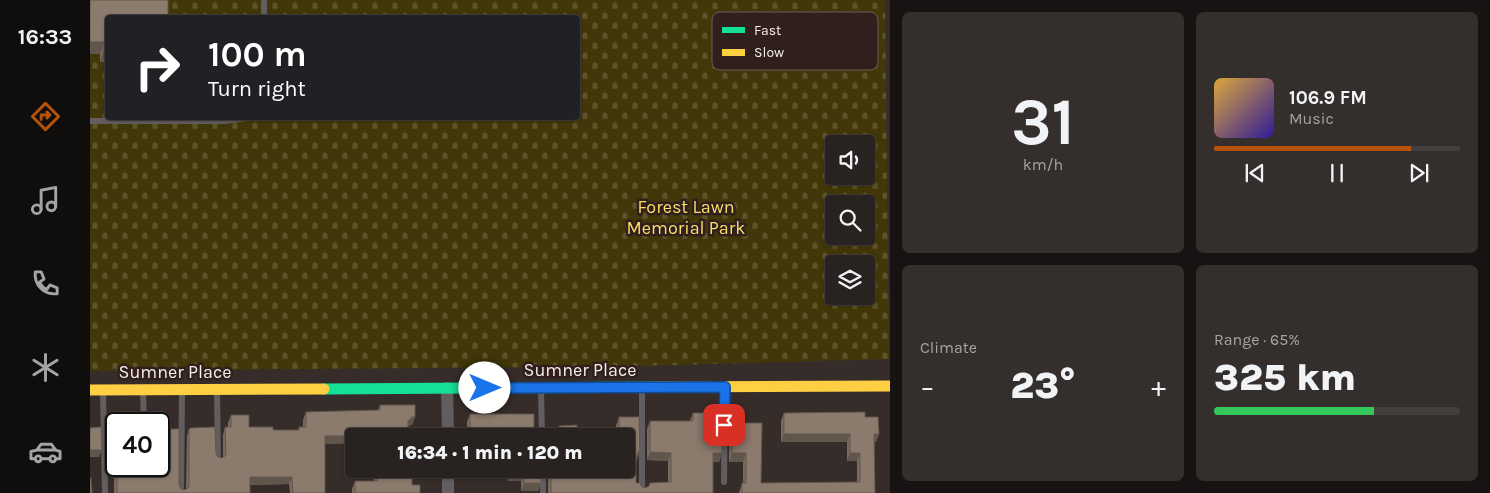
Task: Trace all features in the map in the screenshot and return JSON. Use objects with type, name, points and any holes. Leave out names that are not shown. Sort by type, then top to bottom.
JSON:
[{"type":"street","name":"Sumner Place","points":[[90,390],[890,386]]},
{"type":"street","points":[[448,388],[448,428]]},
{"type":"street","points":[[448,478],[448,493]]},
{"type":"lane","points":[[264,0],[264,15]]},
{"type":"lane","points":[[90,120],[232,120]]},
{"type":"lane","points":[[642,387],[642,491]]},
{"type":"lane","points":[[724,482],[725,387]]},
{"type":"lane","points":[[541,388],[542,428]]},
{"type":"lane","points":[[103,390],[105,493]]},
{"type":"lane","points":[[143,390],[144,412]]},
{"type":"lane","points":[[181,493],[182,390]]},
{"type":"lane","points":[[216,390],[218,461]]},
{"type":"lane","points":[[543,478],[543,493]]},
{"type":"green space","name":"Forest Lawn Memorial Park","points":[[90,0],[885,0],[889,359],[636,366],[90,371]]},
{"type":"building","points":[[90,0],[168,0],[168,15],[105,15],[105,50],[104,42],[90,42]]},
{"type":"building","points":[[380,405],[415,405],[415,417],[411,417],[411,420],[408,420],[408,428],[345,428],[345,436],[325,436],[325,493],[293,493],[292,477],[250,477],[250,493],[117,493],[117,477],[170,477],[170,429],[179,429],[179,485],[184,490],[189,485],[189,429],[191,428],[215,427],[216,454],[221,458],[226,454],[225,427],[231,427],[231,415],[249,415],[249,427],[273,427],[273,430],[299,430],[299,427],[306,427],[306,412],[380,410]]},
{"type":"building","points":[[865,412],[865,417],[878,417],[879,434],[874,434],[875,493],[742,493],[742,483],[746,483],[746,453],[732,453],[732,439],[738,439],[738,433],[741,433],[741,423],[762,423],[761,483],[860,482],[860,453],[850,453],[850,434],[784,434],[784,413]]},
{"type":"building","points":[[693,413],[713,413],[713,439],[722,439],[722,453],[713,453],[713,493],[551,493],[551,478],[635,478],[635,428],[619,428],[619,417],[639,417],[640,452],[636,455],[636,483],[640,483],[645,488],[650,483],[671,482],[671,453],[650,452],[650,421],[693,421]]},
{"type":"building","points":[[470,414],[534,414],[534,428],[470,428]]},
{"type":"building","points":[[577,425],[577,428],[559,428],[559,426]]},
{"type":"building","points":[[101,427],[102,450],[90,450],[90,428]]},
{"type":"building","points":[[91,478],[92,493],[90,493]]},
{"type":"building","points":[[377,478],[412,478],[412,485],[420,485],[420,493],[355,493],[355,481],[377,481]]},
{"type":"building","points":[[524,478],[541,478],[541,483],[524,483]]},
{"type":"traffic: fast","points":[[324,389],[653,387]]},
{"type":"traffic: slow","points":[[653,387],[890,386]]},
{"type":"traffic: slow","points":[[90,390],[324,389]]},
{"type":"route","points":[[485,388],[725,387],[724,425]]}]
